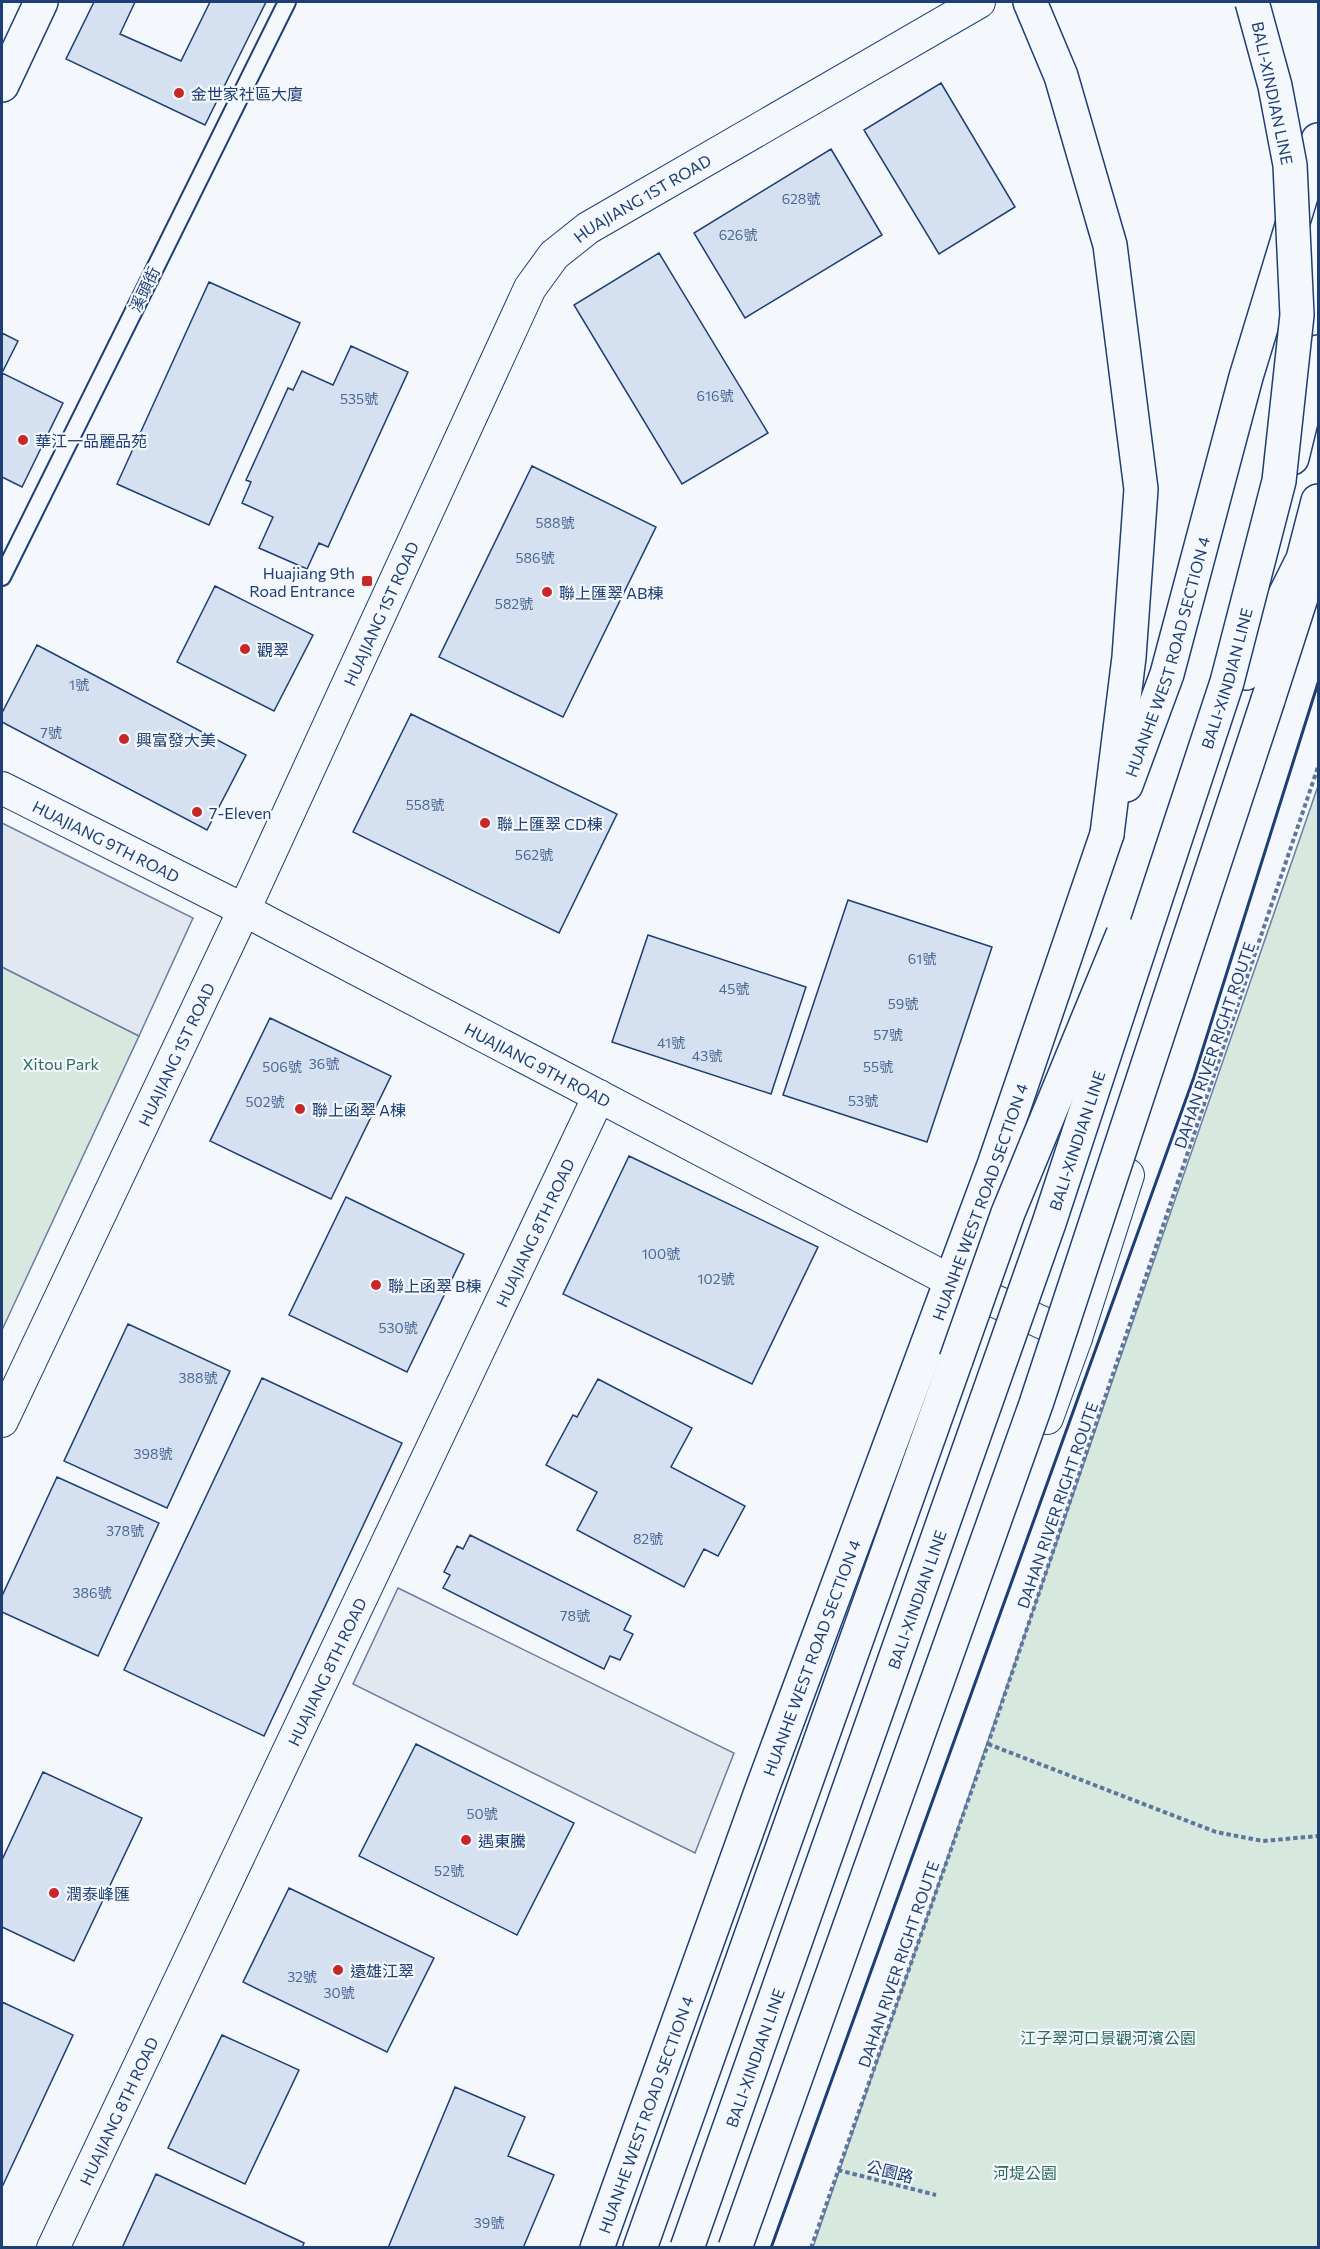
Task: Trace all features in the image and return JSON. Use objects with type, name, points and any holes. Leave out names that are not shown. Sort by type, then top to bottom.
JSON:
[{"type":"main road","points":[[2,85],[9,51],[41,2]]},
{"type":"main road","points":[[1030,2],[1061,76],[1110,245],[1141,489],[1129,657],[1107,834]]},
{"type":"main road","name":"BALI-XINDIAN LINE","points":[[687,2247],[999,1368],[1236,678],[1279,481],[1297,315],[1290,165],[1275,86],[1252,2]]},
{"type":"main road","name":"HUANHE WEST ROAD SECTION 4","points":[[597,2247],[762,1789],[951,1281],[1107,834],[1167,674],[1246,377],[1318,140]]},
{"type":"main road","points":[[695,2247],[1029,1315],[1236,678],[1318,352]]},
{"type":"main road","points":[[640,2247],[1008,1213],[1236,678],[1303,559],[1318,501]]},
{"type":"main road","points":[[735,2247],[1036,1404],[1318,545]]},
{"type":"street","name":"HUAJIANG 1ST ROAD","points":[[2,1421],[244,910],[530,288],[554,255],[588,228],[979,2]]},
{"type":"street","points":[[744,2247],[1076,1338],[1318,577]]},
{"type":"street","name":"HUAJIANG 9TH ROAD","points":[[2,788],[244,910],[951,1281],[1076,1338]]},
{"type":"street","name":"HUAJIANG 8TH ROAD","points":[[53,2247],[599,1096]]},
{"type":"lane","name":"溪頭街","points":[[2,577],[287,2]]},
{"type":"path","name":"DAHAN RIVER RIGHT ROUTE","points":[[811,2247],[988,1744],[1318,767]]},
{"type":"path","points":[[988,1744],[1216,1832],[1263,1841],[1318,1836]]},
{"type":"path","name":"公園路","points":[[838,2170],[936,2195]]},
{"type":"green space","name":"江子翠河口景觀河濱公園","points":[[1318,786],[1318,2247],[813,2247]]},
{"type":"green space","name":"Xitou Park","points":[[2,967],[139,1036],[2,1330]]},
{"type":"shaded area","points":[[2,823],[193,918],[139,1036],[2,967]]},
{"type":"shaded area","points":[[398,1588],[734,1753],[695,1853],[353,1684]]},
{"type":"building","name":"金世家社區大廈","points":[[94,2],[135,2],[120,34],[181,61],[210,2],[266,2],[205,125],[66,59]]},
{"type":"building","points":[[941,83],[1015,207],[939,254],[864,130]]},
{"type":"building","points":[[831,149],[882,235],[745,318],[694,233]]},
{"type":"building","points":[[659,253],[768,433],[682,484],[574,305]]},
{"type":"building","points":[[209,282],[300,323],[209,525],[117,484]]},
{"type":"building","points":[[2,333],[18,341],[2,373]]},
{"type":"building","points":[[351,346],[408,372],[328,547],[319,543],[307,569],[259,548],[273,517],[242,503],[251,482],[246,480],[288,388],[293,390],[302,371],[333,385]]},
{"type":"building","name":"華江一品麗品苑","points":[[2,373],[63,403],[22,487],[2,477]]},
{"type":"building","name":"聯上匯翠 AB棟","points":[[532,466],[656,527],[563,717],[439,657]]},
{"type":"building","name":"觀翠","points":[[215,586],[313,635],[274,711],[177,662]]},
{"type":"building","name":"興富發大美","points":[[37,645],[246,755],[207,830],[2,722],[2,713]]},
{"type":"building","name":"聯上匯翠 CD棟","points":[[411,714],[617,814],[559,933],[353,832]]},
{"type":"building","points":[[848,900],[992,947],[927,1142],[783,1095]]},
{"type":"building","points":[[648,935],[806,987],[771,1094],[612,1042]]},
{"type":"building","name":"聯上函翠 A棟","points":[[270,1018],[391,1076],[331,1199],[210,1141]]},
{"type":"building","points":[[629,1156],[818,1247],[752,1384],[563,1294]]},
{"type":"building","name":"聯上函翠 B棟","points":[[346,1197],[464,1254],[407,1372],[289,1315]]},
{"type":"building","points":[[128,1324],[230,1371],[167,1508],[64,1461]]},
{"type":"building","points":[[262,1378],[402,1443],[264,1736],[124,1670]]},
{"type":"building","points":[[598,1379],[692,1428],[671,1467],[745,1506],[718,1556],[704,1549],[684,1587],[577,1530],[597,1492],[546,1465],[573,1415],[577,1417]]},
{"type":"building","points":[[57,1477],[159,1523],[98,1656],[2,1612],[2,1596]]},
{"type":"building","points":[[470,1535],[631,1616],[624,1630],[633,1634],[620,1660],[610,1656],[604,1669],[443,1588],[450,1575],[444,1572],[457,1546],[463,1549]]},
{"type":"building","name":"遇東騰","points":[[416,1744],[574,1823],[517,1935],[359,1856]]},
{"type":"building","name":"潤泰峰匯","points":[[43,1772],[142,1818],[74,1961],[2,1927],[2,1860]]},
{"type":"building","name":"遠雄江翠","points":[[289,1888],[434,1958],[387,2052],[243,1982]]},
{"type":"building","points":[[2,2002],[73,2035],[3,2185],[2,2184]]},
{"type":"building","points":[[222,2035],[299,2070],[245,2184],[168,2148]]},
{"type":"building","points":[[455,2087],[525,2117],[508,2156],[554,2175],[523,2248],[388,2248]]},
{"type":"building","points":[[156,2174],[304,2243],[302,2248],[122,2248]]},
{"type":"wall","points":[[771,2248],[1194,1077],[1318,683]]},
{"type":"place","name":"金世家社區大廈","points":[[179,93]]},
{"type":"place","name":"華江一品麗品苑","points":[[23,440]]},
{"type":"place","name":"Huajiang 9th Road Entrance","points":[[367,581]]},
{"type":"place","name":"聯上匯翠 AB棟","points":[[547,592]]},
{"type":"place","name":"觀翠","points":[[245,649]]},
{"type":"place","name":"興富發大美","points":[[124,739]]},
{"type":"place","name":"7-Eleven","points":[[197,812]]},
{"type":"place","name":"聯上匯翠 CD棟","points":[[485,823]]},
{"type":"place","name":"聯上函翠 A棟","points":[[300,1109]]},
{"type":"place","name":"聯上函翠 B棟","points":[[376,1285]]},
{"type":"place","name":"遇東騰","points":[[466,1840]]},
{"type":"place","name":"潤泰峰匯","points":[[54,1893]]},
{"type":"place","name":"遠雄江翠","points":[[338,1970]]},
{"type":"park label","name":"河堤公園","points":[[1025,2172]]}]
